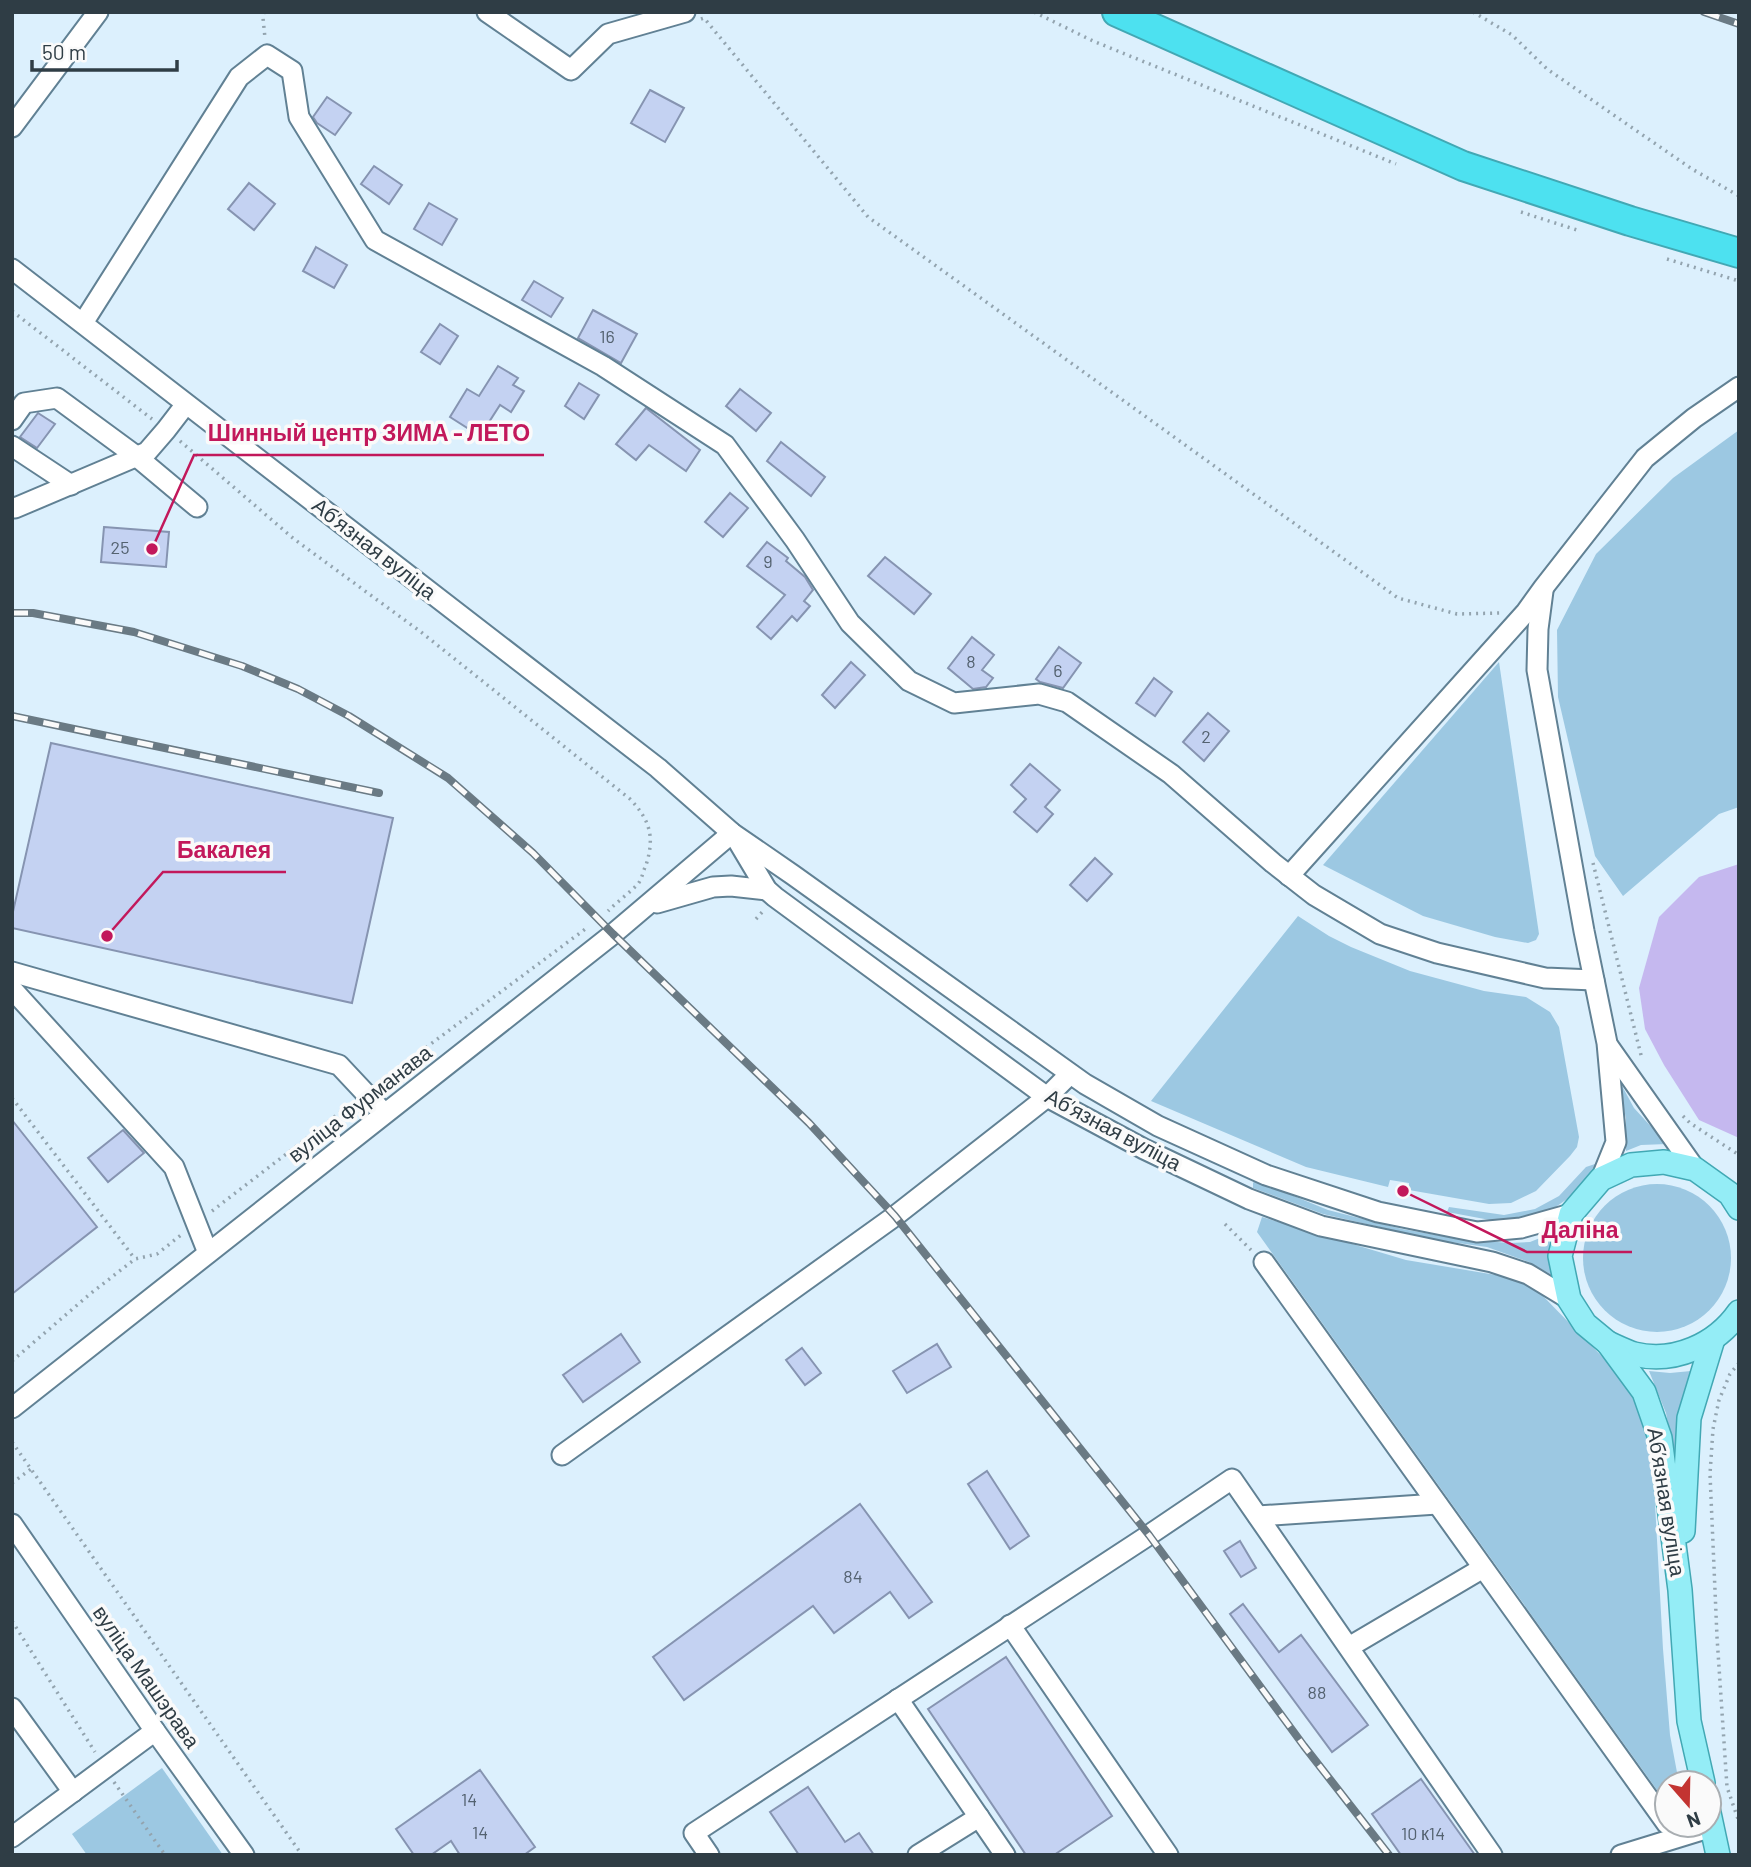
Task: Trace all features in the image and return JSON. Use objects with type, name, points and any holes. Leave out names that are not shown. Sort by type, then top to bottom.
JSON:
[{"type":"highway","points":[[1117,12],[1464,166],[1630,221],[1739,253]]},
{"type":"main road","name":"Абʼязная вуліца","points":[[1700,1769],[1689,1721],[1680,1590],[1660,1438],[1644,1392],[1608,1343],[1585,1324],[1569,1299],[1560,1256],[1571,1214],[1601,1179],[1631,1165],[1664,1161],[1695,1169],[1736,1199]]},
{"type":"main road","name":"Абʼязная вуліца","points":[[1608,1343],[1634,1354],[1661,1356],[1688,1351],[1713,1339],[1731,1323],[1739,1311]]},
{"type":"main road","name":"Абʼязная вуліца","points":[[1680,1590],[1689,1418],[1713,1339]]},
{"type":"street","points":[[12,127],[98,12]]},
{"type":"street","points":[[487,12],[571,70],[608,34],[695,15]]},
{"type":"street","points":[[83,323],[239,77],[267,55],[292,71],[299,117],[375,240],[603,366],[725,445],[795,540],[850,623],[909,681],[954,703],[1039,694],[1067,702],[1171,774],[1314,895],[1380,934],[1437,953],[1545,978],[1594,980]]},
{"type":"street","name":"Абʼязная вуліца","points":[[12,269],[658,768],[732,833],[1085,1084],[1158,1126],[1266,1175],[1378,1212],[1477,1232],[1521,1228],[1571,1214]]},
{"type":"street","points":[[1289,876],[1527,612],[1644,458],[1694,418],[1739,387]]},
{"type":"street","points":[[12,420],[24,404],[57,398],[197,507]]},
{"type":"street","points":[[12,507],[147,452],[186,404]]},
{"type":"street","points":[[12,446],[71,485]]},
{"type":"street","points":[[1544,587],[1538,629],[1537,670],[1607,1043],[1616,1142],[1601,1179]]},
{"type":"street","name":"Абʼязная вуліца","points":[[732,833],[767,890],[1047,1097],[1144,1149],[1249,1199],[1321,1226],[1492,1262],[1528,1274],[1569,1299]]},
{"type":"street","name":"вуліца Фурманава","points":[[12,1408],[613,934],[732,833]]},
{"type":"street","points":[[646,907],[713,887],[767,890]]},
{"type":"street","points":[[12,972],[339,1065],[384,1114]]},
{"type":"street","points":[[12,989],[174,1167],[208,1252]]},
{"type":"street","points":[[1607,1043],[1695,1169]]},
{"type":"street","points":[[562,1455],[895,1216],[1047,1097],[1070,1073]]},
{"type":"street","points":[[1264,1262],[1653,1805]]},
{"type":"street","points":[[709,1855],[694,1833],[1232,1479],[1492,1855]]},
{"type":"street","points":[[1258,1516],[1437,1504]]},
{"type":"street","name":"вуліца Машэрава","points":[[12,1524],[244,1855]]},
{"type":"street","points":[[1349,1647],[1483,1568]]},
{"type":"street","points":[[1010,1625],[1168,1855]]},
{"type":"street","points":[[898,1699],[1005,1855]]},
{"type":"street","points":[[12,1708],[73,1792]]},
{"type":"street","points":[[12,1837],[155,1731]]},
{"type":"street","points":[[918,1855],[979,1817]]},
{"type":"street","points":[[1621,1855],[1653,1838]]},
{"type":"path","points":[[264,12],[267,55]]},
{"type":"path","points":[[1034,12],[1093,41],[1296,124]]},
{"type":"path","points":[[1473,12],[1512,35],[1547,69],[1692,169],[1739,196]]},
{"type":"path","points":[[695,15],[868,217],[1398,598],[1457,614],[1527,612]]},
{"type":"path","points":[[12,311],[166,430],[294,539],[421,632],[642,811],[651,841],[639,883],[598,919]]},
{"type":"path","points":[[1593,862],[1644,1063]]},
{"type":"path","points":[[12,1361],[135,1259],[157,1254],[365,1093],[587,927]]},
{"type":"path","points":[[12,1098],[135,1259]]},
{"type":"path","points":[[1676,1109],[1690,1123],[1739,1155]]},
{"type":"path","points":[[1225,1224],[1264,1262]]},
{"type":"path","points":[[1739,1363],[1730,1374],[1719,1400],[1713,1429],[1710,1474],[1727,1787],[1739,1822]]},
{"type":"path","points":[[12,1443],[302,1855]]},
{"type":"path","points":[[12,1483],[32,1469]]},
{"type":"path","points":[[12,1621],[105,1769],[166,1855]]},
{"type":"shaded area","points":[[1739,430],[1739,807],[1719,814],[1623,896],[1595,856],[1558,697],[1557,630],[1596,554],[1673,478]]},
{"type":"shaded area","points":[[1499,662],[1539,934],[1536,940],[1528,943],[1495,937],[1423,916],[1323,865]]},
{"type":"shaded area","points":[[1739,864],[1739,1138],[1699,1120],[1645,1029],[1639,988],[1659,917],[1699,877]]},
{"type":"shaded area","points":[[1298,916],[1351,947],[1410,971],[1484,991],[1526,997],[1550,1012],[1559,1027],[1579,1137],[1577,1147],[1570,1156],[1536,1191],[1511,1203],[1489,1204],[1409,1190],[1409,1183],[1390,1180],[1388,1187],[1306,1167],[1151,1101]]},
{"type":"shaded area","points":[[1615,1073],[1634,1108],[1667,1144],[1641,1145],[1626,1151],[1626,1118]]},
{"type":"shaded area","points":[[1598,1163],[1580,1190],[1547,1213],[1516,1221],[1490,1220],[1447,1212],[1449,1207],[1504,1215],[1535,1209],[1559,1196],[1586,1167]]},
{"type":"shaded area","points":[[1255,1180],[1328,1210],[1402,1229],[1459,1239],[1530,1242],[1555,1232],[1552,1275],[1529,1262],[1487,1247],[1436,1240],[1323,1214],[1253,1188]]},
{"type":"shaded area","points":[[1657,1184],[1685,1190],[1709,1206],[1725,1230],[1731,1258],[1725,1286],[1709,1310],[1685,1326],[1657,1332],[1629,1326],[1605,1310],[1589,1286],[1583,1258],[1589,1230],[1605,1206],[1629,1190]]},
{"type":"shaded area","points":[[1262,1217],[1406,1260],[1519,1281],[1541,1294],[1621,1376],[1637,1398],[1653,1467],[1663,1649],[1670,1735],[1676,1769],[1653,1769],[1653,1784],[1257,1232]]},
{"type":"shaded area","points":[[1649,1371],[1691,1371],[1683,1398],[1674,1456],[1666,1413]]},
{"type":"shaded area","points":[[162,1768],[223,1855],[87,1855],[72,1834]]},
{"type":"building","points":[[650,90],[684,108],[665,142],[631,123]]},
{"type":"building","points":[[327,97],[351,113],[335,135],[317,123],[313,117]]},
{"type":"building","points":[[374,166],[402,185],[389,204],[361,184]]},
{"type":"building","points":[[249,183],[275,204],[254,230],[228,209]]},
{"type":"building","points":[[429,203],[457,219],[442,245],[414,229]]},
{"type":"building","points":[[316,247],[347,265],[334,288],[303,271]]},
{"type":"building","points":[[534,281],[563,298],[551,317],[522,300]]},
{"type":"building","points":[[593,310],[637,334],[621,363],[578,338]]},
{"type":"building","points":[[440,324],[458,336],[440,364],[421,352]]},
{"type":"building","points":[[498,366],[518,378],[513,385],[524,391],[511,412],[500,405],[480,436],[450,417],[467,389],[479,396]]},
{"type":"building","points":[[579,383],[599,395],[584,419],[565,406]]},
{"type":"building","points":[[740,389],[771,413],[756,431],[726,406]]},
{"type":"building","points":[[646,408],[700,450],[686,471],[649,445],[636,460],[616,444]]},
{"type":"building","points":[[38,413],[55,424],[37,448],[20,437]]},
{"type":"building","points":[[781,442],[825,477],[811,496],[767,461]]},
{"type":"building","points":[[730,493],[748,508],[723,537],[705,522]]},
{"type":"building","points":[[104,527],[169,532],[166,567],[101,562]]},
{"type":"building","points":[[767,542],[788,558],[786,561],[805,577],[813,590],[804,601],[810,606],[797,621],[792,616],[771,639],[757,627],[785,595],[747,566]]},
{"type":"building","points":[[885,557],[931,594],[914,614],[868,576]]},
{"type":"building","points":[[972,637],[994,655],[982,670],[993,678],[986,687],[973,689],[948,668]]},
{"type":"building","points":[[1059,647],[1081,663],[1063,688],[1036,679]]},
{"type":"building","points":[[851,662],[865,675],[835,708],[822,695]]},
{"type":"building","points":[[1154,678],[1172,692],[1155,716],[1136,703]]},
{"type":"building","points":[[1208,713],[1229,731],[1204,761],[1183,742]]},
{"type":"building","points":[[51,743],[393,818],[352,1003],[12,928],[12,916]]},
{"type":"building","points":[[1030,764],[1060,790],[1045,807],[1053,814],[1037,832],[1014,812],[1026,799],[1011,785]]},
{"type":"building","points":[[1095,858],[1112,874],[1087,901],[1070,885]]},
{"type":"building","points":[[12,1120],[97,1227],[12,1294]]},
{"type":"building","points":[[123,1130],[144,1153],[108,1182],[88,1158]]},
{"type":"building","points":[[621,1334],[640,1362],[583,1402],[563,1375]]},
{"type":"building","points":[[937,1344],[951,1367],[907,1393],[893,1371]]},
{"type":"building","points":[[802,1348],[821,1373],[805,1385],[786,1360]]},
{"type":"building","points":[[987,1471],[1029,1536],[1010,1549],[968,1484]]},
{"type":"building","points":[[860,1504],[932,1602],[909,1618],[890,1592],[834,1633],[813,1606],[684,1700],[653,1657]]},
{"type":"building","points":[[1240,1541],[1256,1568],[1241,1577],[1224,1551]]},
{"type":"building","points":[[1243,1604],[1279,1652],[1301,1635],[1368,1725],[1332,1752],[1230,1614]]},
{"type":"building","points":[[1006,1657],[1112,1816],[1054,1855],[1026,1855],[928,1709]]},
{"type":"building","points":[[480,1770],[535,1847],[524,1855],[460,1855],[451,1841],[431,1855],[414,1855],[396,1829]]},
{"type":"building","points":[[1421,1779],[1475,1855],[1401,1855],[1372,1814]]},
{"type":"building","points":[[808,1787],[845,1842],[859,1833],[874,1855],[799,1855],[770,1812]]},
{"type":"railway","points":[[1704,12],[1739,24]]},
{"type":"railway","points":[[12,613],[33,613],[134,632],[242,666],[298,689],[349,716],[448,778],[533,853],[809,1123],[895,1216],[1149,1535],[1304,1746],[1389,1855]]},
{"type":"railway","points":[[12,716],[379,793]]},
{"type":"place","name":"Шинный центр ЗИМА - ЛЕТО","points":[[152,549]]},
{"type":"place","name":"Бакалея","points":[[107,936]]},
{"type":"place","name":"Даліна","points":[[1403,1191]]}]
